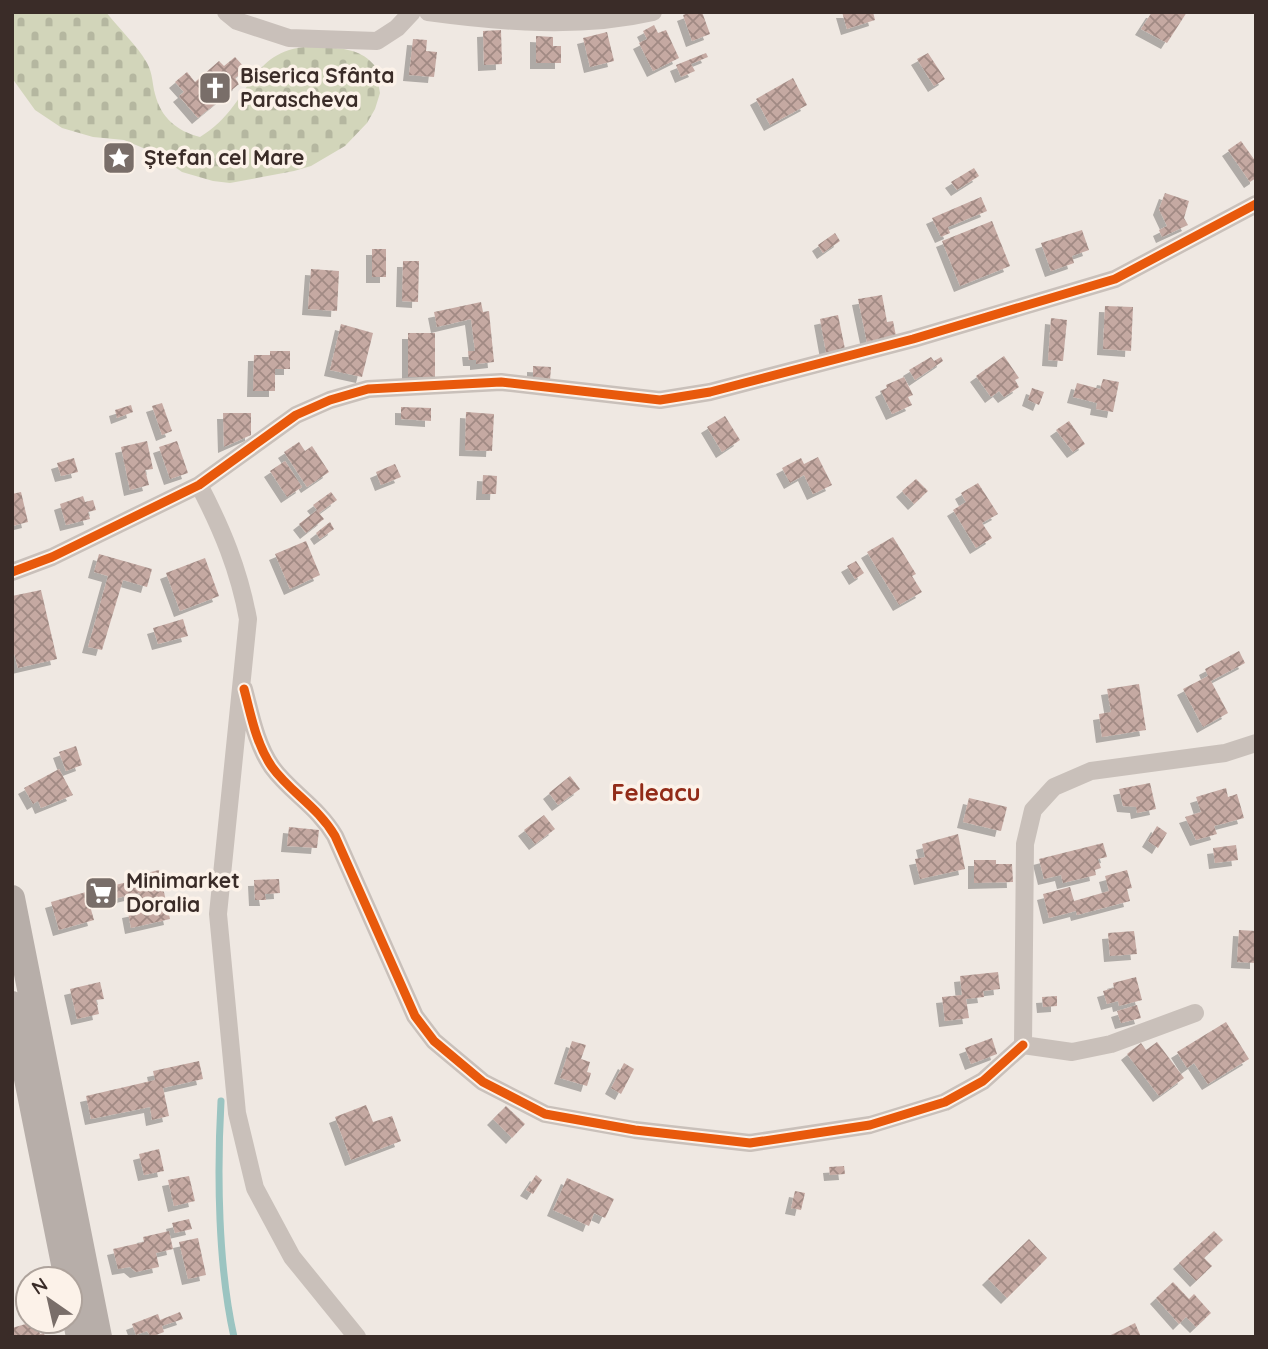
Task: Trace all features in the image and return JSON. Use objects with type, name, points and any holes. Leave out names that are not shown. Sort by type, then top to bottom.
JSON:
[{"type":"main road","points":[[12,898],[99,1337]]},
{"type":"main road","points":[[12,1004],[64,1265]]},
{"type":"street","points":[[226,12],[237,21],[289,38],[377,41],[397,28],[412,12]]},
{"type":"street","points":[[428,12],[498,22],[614,21],[653,12]]},
{"type":"street","points":[[12,572],[52,557],[199,485],[296,415],[368,389],[501,382],[660,400],[710,392],[913,339],[1115,279],[1256,204]]},
{"type":"street","points":[[199,485],[223,531],[241,579],[248,619],[244,689],[218,914],[237,1113],[255,1188],[292,1257],[357,1337]]},
{"type":"street","points":[[244,689],[257,738],[273,768],[325,819],[415,1016],[434,1041],[483,1082],[545,1114],[635,1130],[750,1143],[870,1125],[945,1102],[983,1082],[1023,1045],[1025,844],[1032,810],[1054,787],[1091,771],[1225,753],[1256,743]]},
{"type":"street","points":[[1023,1045],[1072,1052],[1111,1044],[1195,1013]]},
{"type":"green space","points":[[14,12],[106,12],[147,63],[158,102],[166,117],[177,127],[200,137],[232,108],[266,64],[280,53],[300,48],[327,47],[353,51],[365,57],[375,66],[380,93],[367,123],[345,146],[311,166],[230,183],[213,181],[182,172],[155,153],[124,140],[93,137],[62,128],[35,110],[12,78]]},
{"type":"building","points":[[702,12],[710,34],[692,41],[683,15]]},
{"type":"building","points":[[842,12],[873,12],[875,20],[847,29]]},
{"type":"building","points":[[1152,12],[1187,12],[1167,43],[1141,29]]},
{"type":"building","points":[[654,25],[658,33],[666,30],[679,58],[653,71],[639,43],[647,39],[643,31]]},
{"type":"building","points":[[501,30],[502,64],[484,65],[483,31]]},
{"type":"building","points":[[607,32],[614,61],[590,67],[583,38]]},
{"type":"building","points":[[536,36],[553,37],[553,46],[561,46],[561,63],[536,63]]},
{"type":"building","points":[[413,39],[427,40],[426,51],[437,52],[434,77],[409,75]]},
{"type":"building","points":[[706,53],[708,57],[691,64],[695,71],[681,77],[676,65]]},
{"type":"building","points":[[928,53],[945,79],[934,86],[917,59]]},
{"type":"building","points":[[235,57],[246,69],[235,78],[239,84],[198,118],[179,96],[184,92],[175,82],[187,72],[195,82],[219,61],[224,66]]},
{"type":"building","points":[[793,78],[807,105],[770,125],[756,99]]},
{"type":"building","points":[[1241,141],[1256,162],[1256,178],[1250,182],[1228,150]]},
{"type":"building","points":[[974,168],[979,176],[957,190],[951,182]]},
{"type":"building","points":[[1165,193],[1189,201],[1184,218],[1188,225],[1162,237],[1159,230],[1167,226],[1159,209]]},
{"type":"building","points":[[981,197],[987,211],[948,227],[950,233],[941,237],[932,218]]},
{"type":"building","points":[[992,221],[1010,266],[960,286],[942,241]]},
{"type":"building","points":[[1082,230],[1089,250],[1072,256],[1074,263],[1051,271],[1041,243]]},
{"type":"building","points":[[835,233],[840,241],[823,253],[818,245]]},
{"type":"building","points":[[372,249],[386,249],[386,277],[372,277]]},
{"type":"building","points":[[403,261],[419,261],[418,302],[402,301]]},
{"type":"building","points":[[311,269],[339,271],[337,311],[308,309]]},
{"type":"building","points":[[882,295],[887,322],[893,321],[897,341],[868,347],[858,299]]},
{"type":"building","points":[[481,302],[483,312],[489,311],[494,362],[476,364],[476,360],[469,360],[468,351],[475,351],[471,319],[437,327],[434,312]]},
{"type":"building","points":[[1105,306],[1133,307],[1131,351],[1103,349]]},
{"type":"building","points":[[838,315],[846,354],[827,358],[820,319]]},
{"type":"building","points":[[1051,318],[1067,320],[1063,361],[1048,360]]},
{"type":"building","points":[[341,324],[373,333],[362,377],[330,370]]},
{"type":"building","points":[[408,333],[435,333],[435,377],[408,377]]},
{"type":"building","points":[[270,351],[290,351],[290,369],[275,369],[275,391],[253,391],[254,355],[270,355]]},
{"type":"building","points":[[1004,356],[1019,378],[1015,380],[1019,387],[1004,397],[999,391],[991,397],[976,376]]},
{"type":"building","points":[[931,357],[934,361],[941,357],[943,361],[915,380],[909,370]]},
{"type":"building","points":[[533,366],[551,367],[550,380],[533,380]]},
{"type":"building","points":[[904,377],[913,395],[908,397],[912,405],[892,414],[881,391],[887,388],[886,385]]},
{"type":"building","points":[[1103,379],[1119,382],[1113,412],[1096,409],[1097,403],[1073,397],[1077,383],[1100,389]]},
{"type":"building","points":[[1032,388],[1044,392],[1039,405],[1028,400]]},
{"type":"building","points":[[162,403],[172,431],[162,435],[152,406]]},
{"type":"building","points":[[131,405],[133,412],[117,418],[115,410]]},
{"type":"building","points":[[401,407],[431,408],[431,421],[401,419]]},
{"type":"building","points":[[466,412],[494,414],[492,451],[465,450]]},
{"type":"building","points":[[223,413],[251,413],[251,435],[224,447]]},
{"type":"building","points":[[725,416],[740,440],[722,452],[707,427]]},
{"type":"building","points":[[1069,421],[1085,444],[1073,452],[1056,430]]},
{"type":"building","points":[[147,441],[153,469],[145,470],[149,485],[130,490],[121,447]]},
{"type":"building","points":[[177,441],[188,473],[170,479],[159,447]]},
{"type":"building","points":[[299,442],[305,451],[312,446],[329,472],[307,487],[284,452]]},
{"type":"building","points":[[818,457],[832,485],[813,494],[804,475],[790,483],[782,468],[801,458],[804,464]]},
{"type":"building","points":[[74,458],[78,472],[61,476],[57,463]]},
{"type":"building","points":[[285,461],[302,487],[287,497],[270,471]]},
{"type":"building","points":[[395,464],[401,477],[381,485],[376,472]]},
{"type":"building","points":[[483,475],[497,476],[496,494],[482,494]]},
{"type":"building","points":[[916,479],[928,491],[914,504],[902,491]]},
{"type":"building","points":[[978,483],[998,514],[982,523],[992,538],[976,548],[953,510],[966,502],[961,493]]},
{"type":"building","points":[[21,492],[28,522],[12,526],[12,494]]},
{"type":"building","points":[[331,492],[337,500],[319,513],[324,519],[306,533],[299,524],[317,510],[313,505]]},
{"type":"building","points":[[83,496],[85,502],[93,500],[96,510],[88,512],[90,519],[66,525],[60,504]]},
{"type":"building","points":[[330,522],[334,529],[320,539],[316,533]]},
{"type":"building","points":[[893,537],[916,574],[912,576],[922,592],[899,605],[867,552]]},
{"type":"building","points":[[306,541],[320,575],[290,589],[275,554]]},
{"type":"building","points":[[99,554],[152,569],[147,587],[123,580],[102,650],[88,647],[108,576],[94,572]]},
{"type":"building","points":[[205,558],[219,596],[180,611],[166,573]]},
{"type":"building","points":[[856,561],[864,573],[855,579],[847,566]]},
{"type":"building","points":[[41,590],[57,659],[18,668],[12,646],[12,596]]},
{"type":"building","points":[[183,619],[188,636],[158,644],[153,628]]},
{"type":"building","points":[[1239,651],[1245,663],[1211,681],[1228,713],[1203,727],[1183,689],[1208,676],[1205,669]]},
{"type":"building","points":[[1139,684],[1146,730],[1102,737],[1099,714],[1111,712],[1107,689]]},
{"type":"building","points":[[76,746],[82,765],[66,771],[59,752]]},
{"type":"building","points":[[59,769],[73,795],[41,808],[38,801],[33,804],[24,788]]},
{"type":"building","points":[[570,776],[580,789],[558,805],[549,793]]},
{"type":"building","points":[[1150,783],[1156,809],[1137,813],[1136,807],[1123,806],[1119,789]]},
{"type":"building","points":[[1226,788],[1228,797],[1237,794],[1244,818],[1214,826],[1217,834],[1196,840],[1185,817],[1201,812],[1196,797]]},
{"type":"building","points":[[969,798],[1007,807],[1001,831],[963,822]]},
{"type":"building","points":[[544,815],[555,829],[535,844],[524,830]]},
{"type":"building","points":[[1157,826],[1167,833],[1158,848],[1148,841]]},
{"type":"building","points":[[289,827],[319,830],[317,848],[287,846]]},
{"type":"building","points":[[958,834],[965,869],[920,879],[915,859],[925,857],[922,844]]},
{"type":"building","points":[[1103,843],[1107,857],[1098,859],[1101,868],[1095,870],[1096,875],[1063,883],[1061,875],[1044,879],[1039,859]]},
{"type":"building","points":[[1236,845],[1238,860],[1215,863],[1213,848]]},
{"type":"building","points":[[974,860],[996,860],[996,864],[1012,864],[1013,882],[974,883]]},
{"type":"building","points":[[159,870],[170,919],[131,928],[128,912],[143,909],[139,893],[92,904],[90,891],[136,880],[135,876]]},
{"type":"building","points":[[1127,870],[1132,888],[1127,889],[1130,901],[1077,915],[1076,911],[1049,918],[1043,894],[1070,887],[1074,901],[1109,891],[1105,876]]},
{"type":"building","points":[[279,879],[280,893],[265,894],[266,900],[255,900],[254,880]]},
{"type":"building","points":[[86,892],[94,920],[59,930],[51,902]]},
{"type":"building","points":[[1239,930],[1256,931],[1256,963],[1237,962]]},
{"type":"building","points":[[1134,931],[1137,954],[1110,956],[1108,933]]},
{"type":"building","points":[[998,972],[1000,989],[983,991],[984,997],[966,999],[969,1018],[945,1021],[942,997],[962,995],[960,976]]},
{"type":"building","points":[[1136,977],[1142,1000],[1119,1006],[1118,1001],[1107,1004],[1103,991],[1114,988],[1113,983]]},
{"type":"building","points":[[100,982],[104,999],[96,1000],[99,1014],[77,1019],[70,989]]},
{"type":"building","points":[[1057,996],[1057,1006],[1043,1007],[1042,997]]},
{"type":"building","points":[[1137,1005],[1141,1018],[1121,1023],[1117,1011]]},
{"type":"building","points":[[1226,1022],[1249,1059],[1208,1084],[1194,1063],[1187,1068],[1177,1052]]},
{"type":"building","points":[[992,1038],[997,1054],[971,1064],[965,1048]]},
{"type":"building","points":[[572,1041],[586,1045],[581,1059],[590,1062],[587,1072],[591,1073],[587,1086],[560,1078]]},
{"type":"building","points":[[1157,1042],[1184,1078],[1159,1096],[1127,1054],[1141,1043],[1146,1050]]},
{"type":"building","points":[[199,1061],[203,1079],[163,1088],[169,1116],[152,1120],[150,1107],[91,1119],[86,1096],[155,1080],[153,1071]]},
{"type":"building","points":[[624,1063],[634,1069],[621,1094],[611,1088]]},
{"type":"building","points":[[366,1105],[373,1122],[392,1116],[401,1141],[351,1160],[335,1117]]},
{"type":"building","points":[[506,1106],[525,1124],[512,1138],[493,1119]]},
{"type":"building","points":[[159,1149],[164,1171],[144,1175],[139,1154]]},
{"type":"building","points":[[844,1166],[845,1174],[830,1175],[829,1167]]},
{"type":"building","points":[[536,1175],[542,1180],[533,1194],[526,1190]]},
{"type":"building","points":[[189,1176],[195,1201],[174,1206],[168,1180]]},
{"type":"building","points":[[567,1178],[614,1199],[605,1218],[594,1213],[589,1226],[553,1210]]},
{"type":"building","points":[[795,1191],[805,1193],[801,1210],[791,1208]]},
{"type":"building","points":[[189,1219],[192,1229],[175,1233],[172,1223]]},
{"type":"building","points":[[169,1231],[173,1249],[156,1253],[159,1267],[136,1272],[130,1267],[118,1269],[113,1249],[144,1242],[143,1237]]},
{"type":"building","points":[[1214,1231],[1223,1240],[1204,1258],[1212,1266],[1196,1281],[1179,1263]]},
{"type":"building","points":[[198,1238],[206,1275],[188,1279],[179,1242]]},
{"type":"building","points":[[1029,1239],[1047,1258],[1007,1298],[988,1279]]},
{"type":"building","points":[[1173,1282],[1189,1299],[1194,1294],[1211,1313],[1196,1327],[1186,1317],[1179,1324],[1156,1298]]},
{"type":"building","points":[[180,1312],[183,1319],[162,1326],[164,1332],[151,1337],[147,1331],[136,1335],[132,1324],[158,1314],[160,1320]]},
{"type":"building","points":[[1135,1323],[1141,1337],[1107,1337]]},
{"type":"building","points":[[12,1328],[14,1335],[45,1337],[12,1337]]},
{"type":"waterway","points":[[221,1101],[220,1219],[225,1280],[234,1337]]},
{"type":"cycle path","points":[[12,572],[52,557],[199,485],[296,415],[330,400],[368,389],[501,382],[660,400],[710,392],[913,339],[1115,279],[1256,204]]},
{"type":"cycle path","points":[[244,689],[266,758],[279,776],[321,816],[335,836],[415,1016],[434,1041],[483,1082],[545,1114],[635,1130],[750,1143],[870,1125],[945,1102],[983,1081],[1023,1045]]},
{"type":"place","name":"Biserica Sfânta Parascheva","points":[[215,88]]},
{"type":"place","name":"Ștefan cel Mare","points":[[119,158]]},
{"type":"place","name":"Minimarket Doralia","points":[[101,893]]},
{"type":"district","name":"Feleacu","points":[[656,793]]}]
